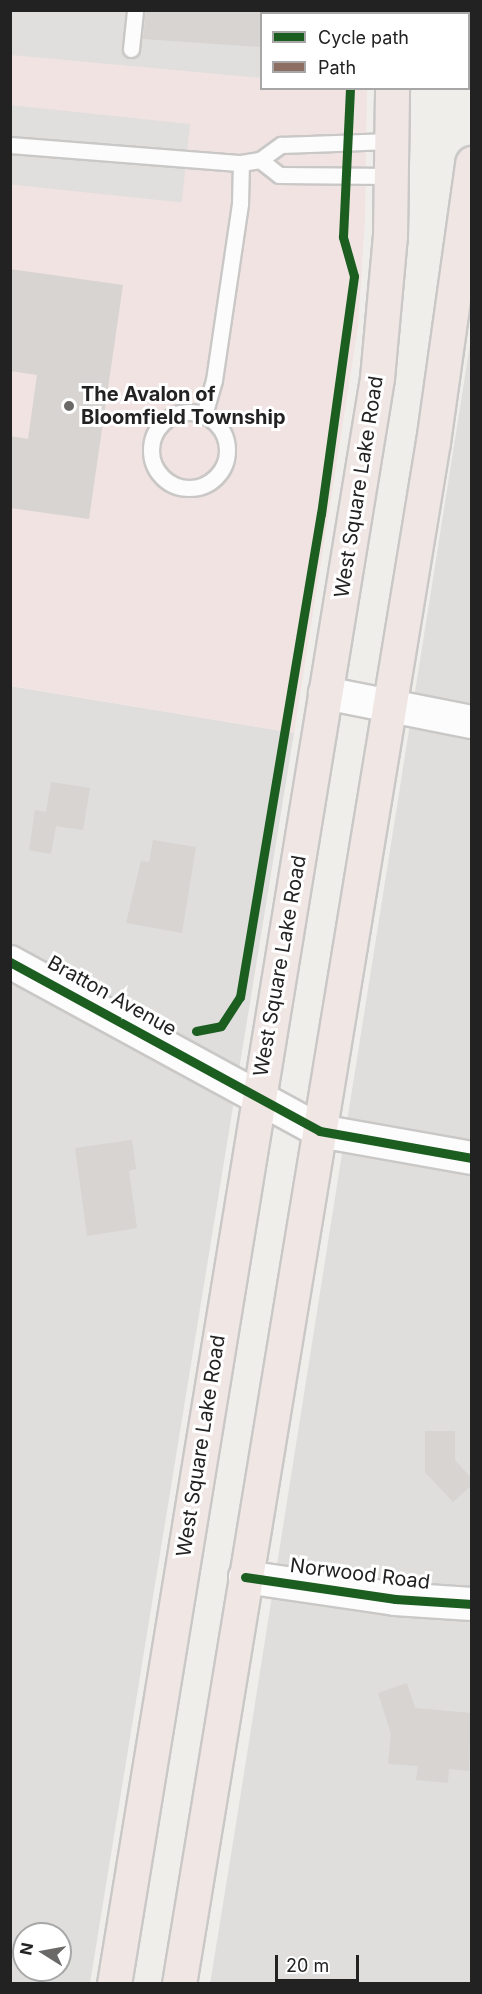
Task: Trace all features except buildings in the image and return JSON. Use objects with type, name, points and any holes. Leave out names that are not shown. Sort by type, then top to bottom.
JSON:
[{"type":"highway","name":"West Square Lake Road","points":[[114,1983],[377,378],[386,288],[392,90]]},
{"type":"highway","points":[[179,1983],[452,322],[471,163]]},
{"type":"street","points":[[325,693],[471,722]]},
{"type":"street","name":"Bratton Avenue","points":[[10,962],[320,1131],[471,1158]]},
{"type":"street","name":"Norwood Road","points":[[245,1577],[395,1599],[471,1604]]},
{"type":"lane","points":[[131,49],[135,10]]},
{"type":"lane","points":[[10,145],[241,163],[260,160],[281,145],[391,141]]},
{"type":"lane","points":[[260,160],[279,175],[390,176]]},
{"type":"lane","points":[[204,415],[216,368],[240,203],[241,163]]},
{"type":"lane","points":[[178,413],[204,415],[214,421],[226,442],[223,465],[216,475],[196,487],[172,484],[154,466],[151,453],[155,434],[166,419],[178,413]]},
{"type":"shaded area","points":[[333,10],[260,12],[260,78],[11,55],[10,11]]},
{"type":"shaded area","points":[[10,11],[368,11],[260,12],[260,90],[367,90],[365,220],[358,327],[294,733],[11,686]]},
{"type":"shaded area","points":[[10,105],[190,124],[182,202],[10,184]]},
{"type":"shaded area","points":[[471,338],[471,1983],[210,1984],[238,1811]]},
{"type":"shaded area","points":[[10,686],[294,733],[90,1983],[11,1983]]},
{"type":"cycle path","points":[[196,1031],[221,1026],[240,997],[321,514],[354,276],[343,237],[350,90]]},
{"type":"cycle path","points":[[10,962],[320,1131],[472,1158]]},
{"type":"cycle path","points":[[245,1577],[395,1599],[472,1604]]},
{"type":"place","name":"The Avalon of Bloomfield Township","points":[[69,406]]}]
